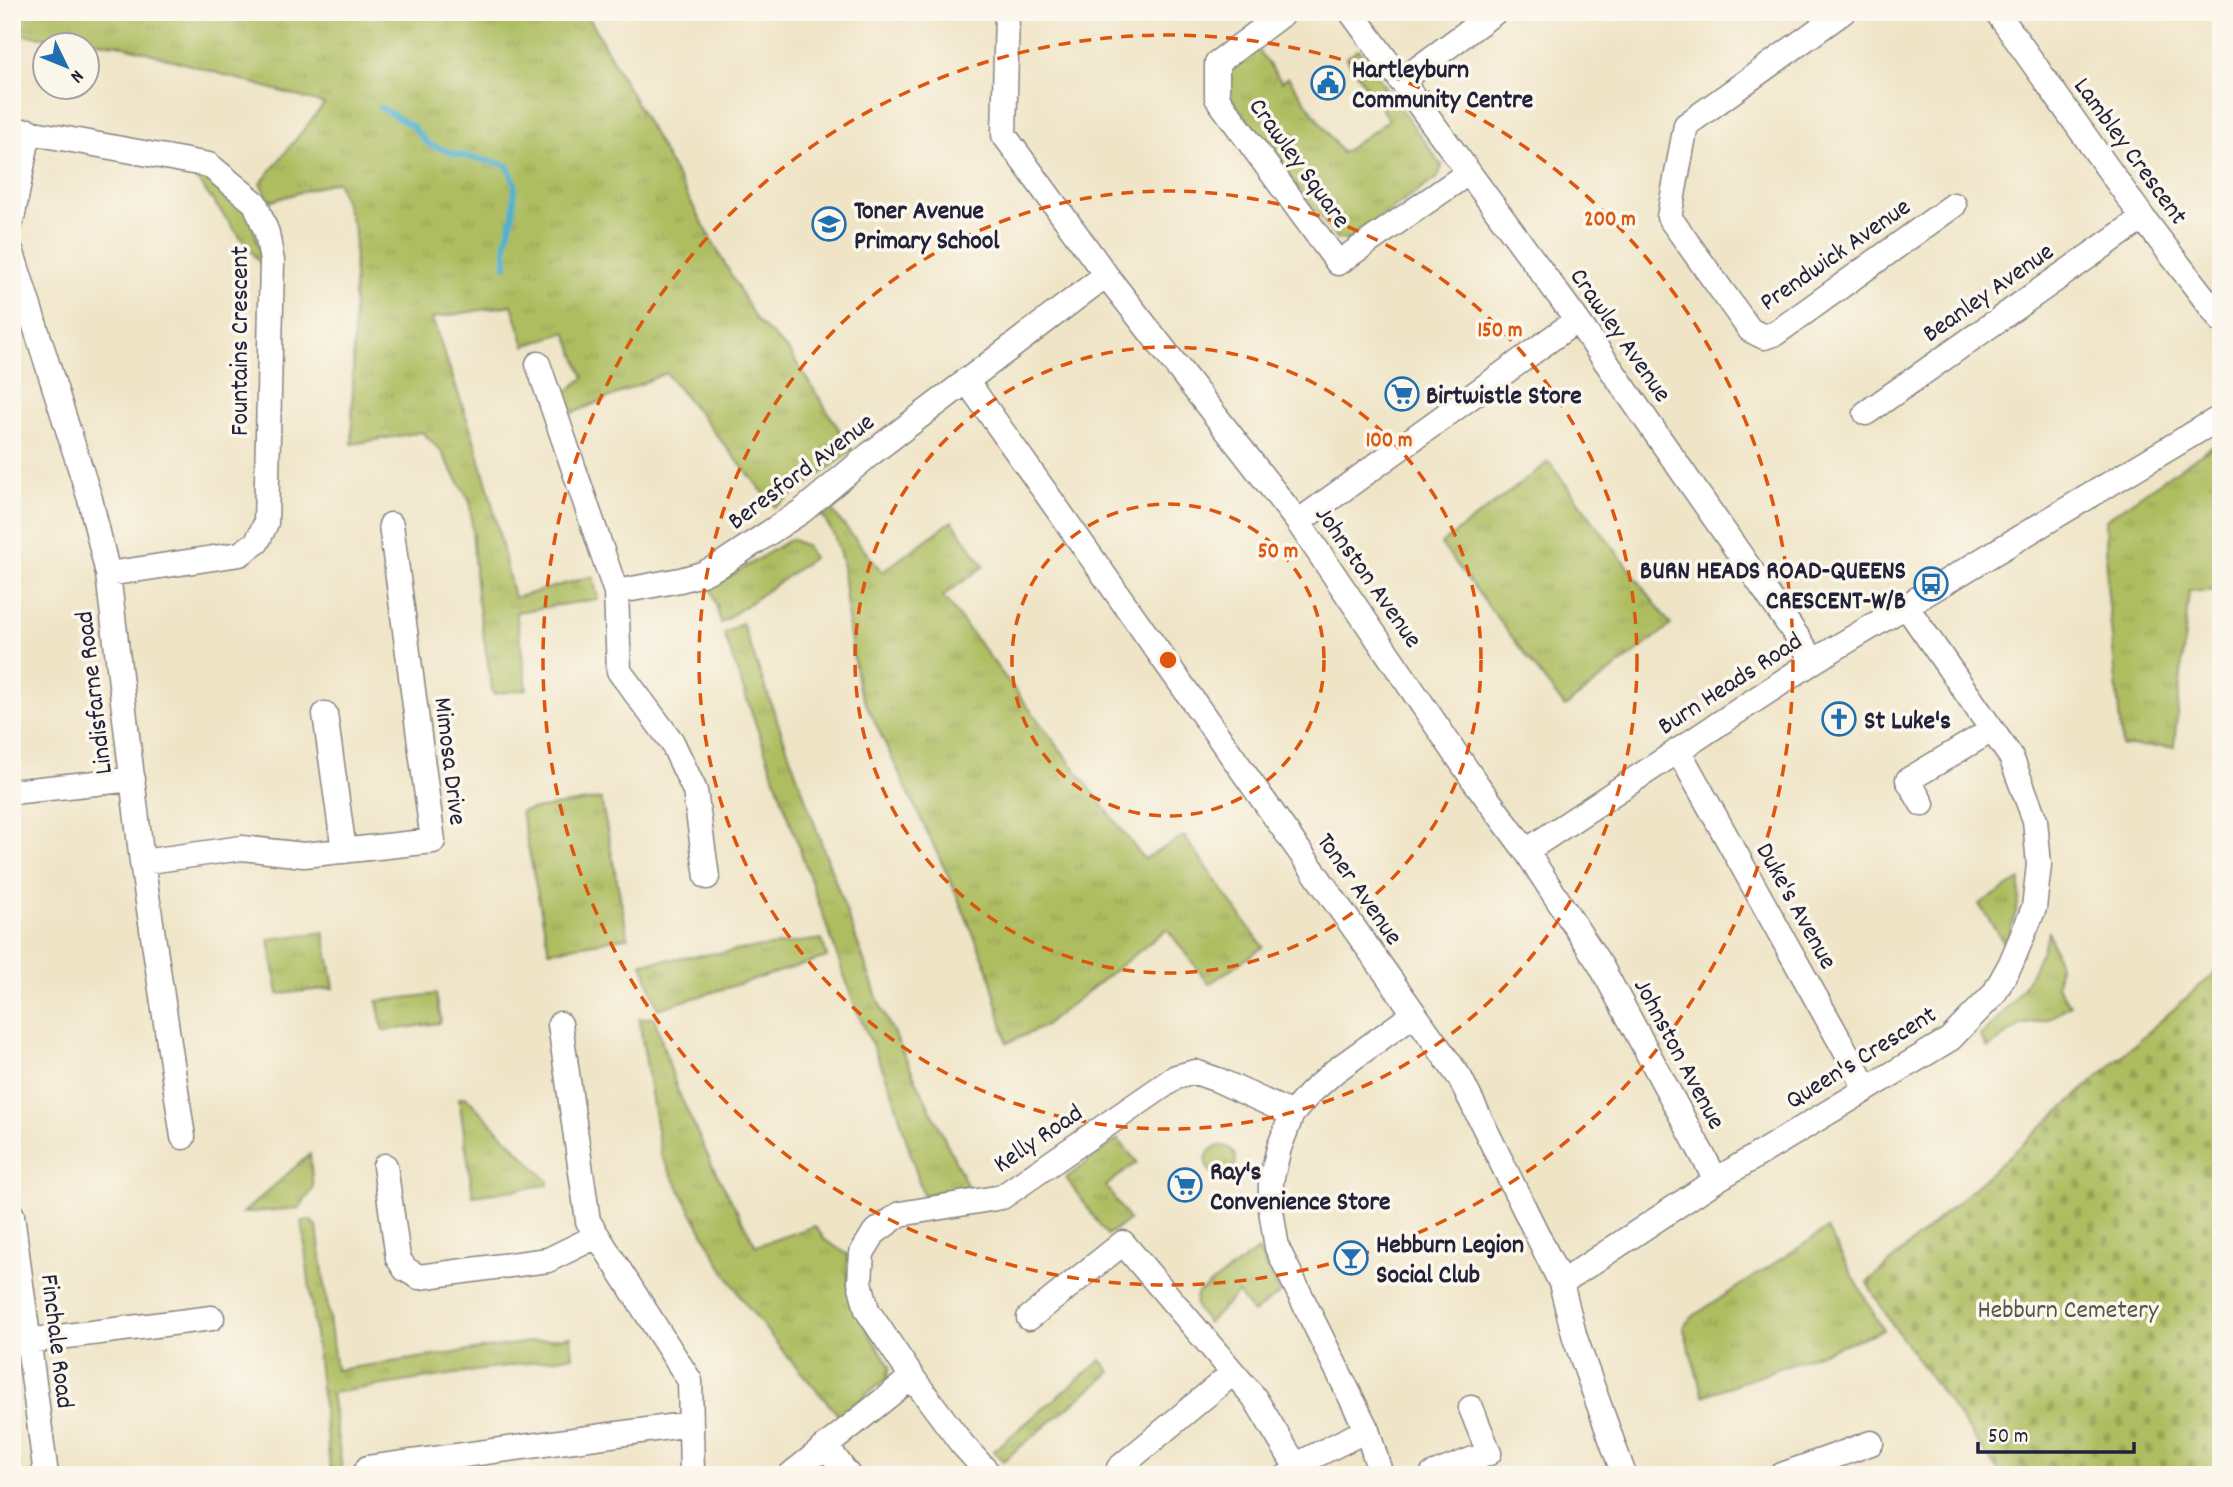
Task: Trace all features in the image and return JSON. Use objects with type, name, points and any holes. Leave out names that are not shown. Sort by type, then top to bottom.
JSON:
[{"type":"street","name":"Johnston Avenue","points":[[1007,12],[1004,135],[1106,275],[1298,522],[1473,779],[1526,850],[1601,966],[1716,1180]]},
{"type":"street","name":"Crawley Square","points":[[1285,12],[1217,63],[1217,98],[1338,263],[1468,173]]},
{"type":"street","name":"Crawley Avenue","points":[[1351,12],[1577,320],[1814,661]]},
{"type":"street","points":[[1401,81],[1494,12]]},
{"type":"street","name":"Prendwick Avenue","points":[[1843,12],[1686,125],[1669,217],[1750,330],[1764,337],[1776,332],[1954,205]]},
{"type":"street","name":"Lambley Crescent","points":[[1997,12],[2143,218],[2221,320]]},
{"type":"street","points":[[12,219],[21,130]]},
{"type":"street","name":"Fountains Crescent","points":[[21,130],[209,165],[255,203],[267,233],[270,252],[266,523],[257,542],[240,554],[108,574]]},
{"type":"street","name":"Beanley Avenue","points":[[1866,413],[2143,218]]},
{"type":"street","name":"Lindisfarne Road","points":[[12,253],[90,499],[108,574],[142,862],[183,1138]]},
{"type":"street","name":"Beresford Avenue","points":[[616,592],[680,580],[702,574],[720,565],[802,511],[869,455],[1106,275]]},
{"type":"street","points":[[1298,522],[1577,320]]},
{"type":"street","points":[[538,364],[616,592],[619,671],[672,742],[695,791],[707,877]]},
{"type":"street","name":"Toner Avenue","points":[[966,380],[1460,1078],[1561,1283],[1575,1338],[1624,1475]]},
{"type":"street","name":"Burn Heads Road","points":[[1526,850],[1814,661],[2221,417]]},
{"type":"street","name":"Mimosa Drive","points":[[142,862],[242,848],[304,855],[433,841],[391,525]]},
{"type":"street","name":"Queen's Crescent","points":[[1561,1283],[1716,1180],[1950,1039],[1994,994],[2011,962],[2034,908],[2039,865],[2035,820],[2011,757],[1906,606]]},
{"type":"street","points":[[325,715],[344,851]]},
{"type":"street","points":[[1922,804],[1908,780],[1992,730]]},
{"type":"street","name":"Duke's Avenue","points":[[1678,750],[1866,1088]]},
{"type":"street","points":[[12,792],[133,779]]},
{"type":"street","points":[[1381,1475],[1367,1430],[1277,1248],[1271,1210],[1271,1181],[1279,1148],[1292,1114],[1310,1093],[1335,1071],[1414,1014]]},
{"type":"street","points":[[560,1024],[588,1221],[691,1381],[692,1475]]},
{"type":"street","name":"Kelly Road","points":[[990,1475],[962,1444],[912,1377],[867,1310],[860,1282],[862,1253],[874,1233],[900,1213],[1002,1197],[1176,1077],[1195,1072],[1292,1114]]},
{"type":"street","points":[[385,1166],[398,1258],[405,1269],[419,1277],[548,1259],[597,1236]]},
{"type":"street","name":"Finchale Road","points":[[12,1215],[46,1475]]},
{"type":"street","points":[[1030,1318],[1123,1243],[1254,1397],[1292,1471],[1304,1461],[1367,1430]]},
{"type":"street","points":[[27,1340],[212,1318]]},
{"type":"street","points":[[1119,1468],[1233,1373]]},
{"type":"street","points":[[790,1475],[912,1377]]},
{"type":"street","points":[[1432,1475],[1489,1452],[1471,1408]]},
{"type":"street","points":[[364,1475],[368,1468],[691,1424]]},
{"type":"street","points":[[1782,1475],[1871,1443]]},
{"type":"street","points":[[826,1446],[848,1475]]},
{"type":"green space","points":[[12,12],[586,12],[756,320],[789,351],[853,451],[775,507],[666,373],[573,413],[563,394],[584,378],[566,332],[525,346],[512,305],[432,318],[473,436],[514,598],[593,576],[598,599],[516,612],[527,689],[493,694],[477,596],[470,502],[441,451],[422,432],[352,444],[355,231],[337,181],[271,201],[260,184],[324,104],[118,44],[102,42],[102,32],[32,32],[32,36],[12,34]]},
{"type":"green space","points":[[1256,47],[1282,82],[1288,77],[1342,153],[1389,120],[1346,58],[1358,49],[1442,166],[1438,177],[1347,241],[1336,238],[1228,94],[1227,69]]},
{"type":"green space","points":[[188,168],[215,177],[249,211],[265,270]]},
{"type":"green space","points":[[2221,440],[2221,591],[2189,591],[2174,747],[2122,746],[2107,585],[2106,519]]},
{"type":"green space","points":[[1549,462],[1671,625],[1565,707],[1441,544]]},
{"type":"green space","points":[[829,507],[882,572],[952,521],[984,566],[943,596],[1144,859],[1184,836],[1263,947],[1209,984],[1167,929],[1043,1027],[1007,1043],[988,969],[952,884],[859,689],[842,561],[834,535],[822,515]]},
{"type":"green space","points":[[791,539],[806,546],[813,558],[721,623],[711,588]]},
{"type":"green space","points":[[742,623],[880,1005],[968,1187],[923,1195],[891,1088],[856,1009],[724,634]]},
{"type":"green space","points":[[601,799],[628,937],[549,951],[521,811]]},
{"type":"green space","points":[[2020,880],[2019,901],[2006,946],[1979,904]]},
{"type":"green space","points":[[324,932],[334,988],[278,994],[269,939]]},
{"type":"green space","points":[[2049,932],[2059,965],[2057,986],[2070,1005],[2047,1020],[2021,1025],[1988,1048],[1980,1036],[2004,1012],[2022,988]]},
{"type":"green space","points":[[822,939],[827,957],[658,1009],[642,963]]},
{"type":"green space","name":"Hebburn Cemetery","points":[[2221,967],[2221,1475],[2001,1475],[1892,1324],[1867,1283]]},
{"type":"green space","points":[[436,994],[441,1020],[439,1023],[383,1031],[377,1001]]},
{"type":"green space","points":[[654,1017],[677,1089],[712,1165],[756,1246],[815,1226],[825,1240],[847,1254],[849,1288],[854,1307],[890,1366],[887,1379],[839,1416],[745,1303],[721,1266],[661,1155],[639,1019]]},
{"type":"green space","points":[[466,1097],[548,1181],[548,1185],[473,1196],[459,1098]]},
{"type":"green space","points":[[1118,1139],[1137,1162],[1106,1186],[1129,1220],[1107,1235],[1066,1178]]},
{"type":"green space","points":[[1221,1146],[1232,1150],[1236,1161],[1232,1172],[1221,1176],[1210,1172],[1206,1161],[1210,1150]]},
{"type":"green space","points":[[310,1154],[313,1189],[299,1208],[243,1213]]},
{"type":"green space","points":[[310,1220],[317,1227],[336,1370],[571,1336],[573,1356],[331,1393],[343,1475],[331,1475],[302,1221]]},
{"type":"green space","points":[[1827,1229],[1883,1330],[1703,1396],[1683,1326],[1696,1314]]},
{"type":"green space","points":[[1258,1250],[1280,1293],[1253,1313],[1238,1293],[1208,1323],[1196,1305],[1198,1293]]},
{"type":"green space","points":[[1101,1360],[1111,1372],[1003,1461],[993,1451]]},
{"type":"waterway","points":[[380,107],[412,126],[428,144],[455,154],[507,165],[515,183],[513,215],[506,241],[506,266]]},
{"type":"place","name":"Hartleyburn Community Centre","points":[[1328,83]]},
{"type":"place","name":"Toner Avenue Primary School","points":[[829,224]]},
{"type":"place","name":"Birtwistle Store","points":[[1402,394]]},
{"type":"place","name":"BURN HEADS ROAD-QUEENS CRESCENT-W/B","points":[[1931,584]]},
{"type":"place","name":"St Luke's","points":[[1839,719]]},
{"type":"place","name":"Ray's Convenience Store","points":[[1185,1185]]},
{"type":"place","name":"Hebburn Legion Social Club","points":[[1351,1258]]}]
